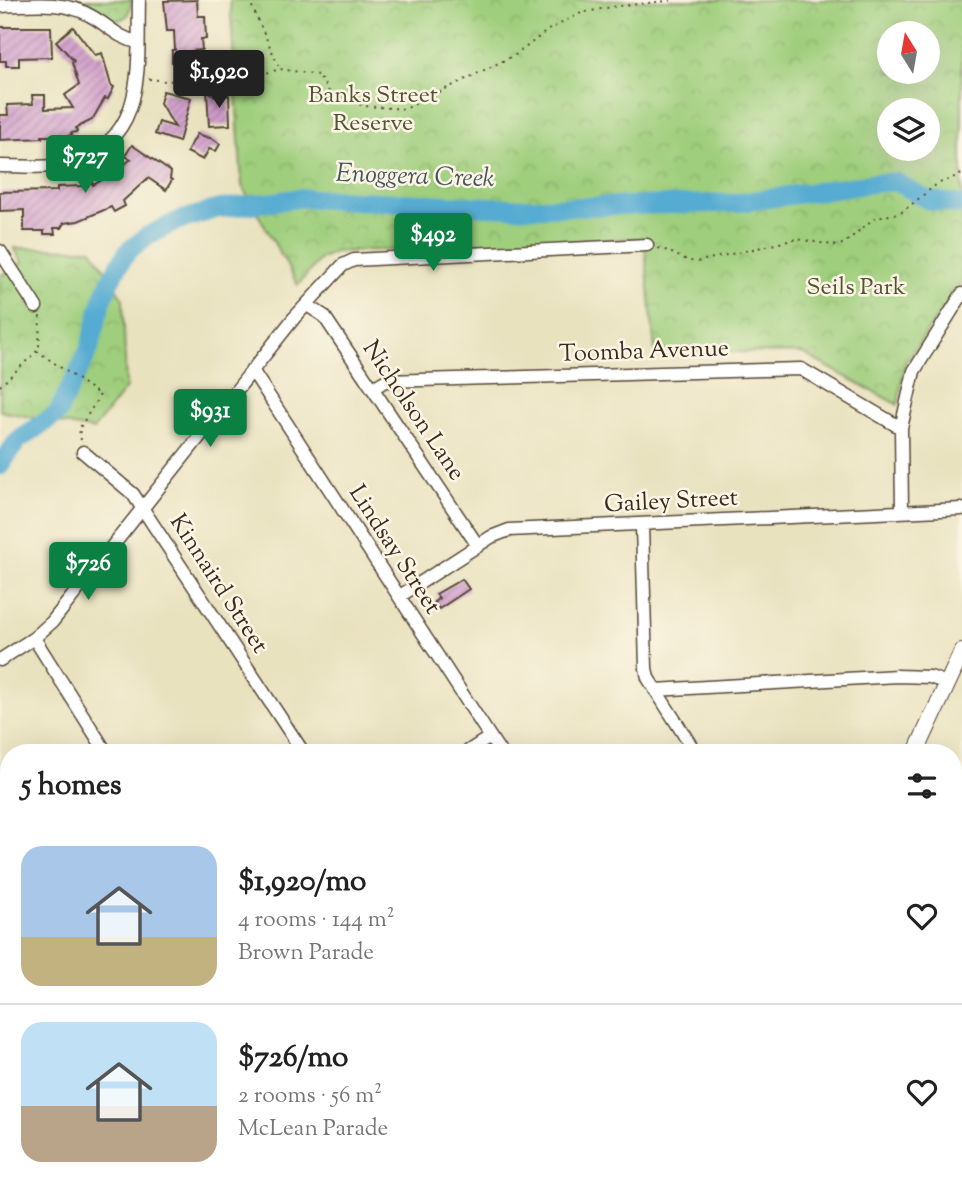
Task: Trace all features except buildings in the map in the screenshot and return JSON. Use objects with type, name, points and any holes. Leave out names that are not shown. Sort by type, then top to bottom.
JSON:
[{"type":"main road","points":[[920,744],[962,652]]},
{"type":"street","points":[[0,166],[68,163],[97,151],[108,142],[128,117],[138,74],[139,0]]},
{"type":"street","points":[[0,6],[64,7],[90,15],[124,39],[138,42]]},
{"type":"street","points":[[0,660],[34,638],[52,622],[252,370],[334,272],[354,260],[647,246]]},
{"type":"street","points":[[0,251],[36,307]]},
{"type":"street","points":[[902,512],[901,428],[914,371],[962,294]]},
{"type":"street","name":"Nicholson Lane","points":[[307,305],[324,317],[478,546]]},
{"type":"street","name":"Toomba Avenue","points":[[373,388],[385,381],[801,369],[901,428]]},
{"type":"street","name":"Lindsay Street","points":[[252,370],[495,744]]},
{"type":"street","name":"Kinnaird Street","points":[[83,452],[133,494],[298,744]]},
{"type":"street","name":"Gailey Street","points":[[400,596],[491,537],[509,530],[962,509]]},
{"type":"street","points":[[642,524],[648,678],[690,744]]},
{"type":"street","points":[[34,638],[101,744]]},
{"type":"street","points":[[654,690],[897,676],[930,677],[947,683]]},
{"type":"street","points":[[479,744],[490,737]]},
{"type":"path","points":[[249,0],[280,69]]},
{"type":"path","points":[[138,74],[166,81],[252,77],[280,69],[318,75],[330,93],[364,106],[405,110],[517,54],[548,30],[581,13],[677,0]]},
{"type":"path","points":[[647,246],[668,250],[684,260],[696,262],[797,239],[838,246],[873,219],[902,212],[926,192],[962,174]]},
{"type":"path","points":[[0,386],[40,346],[40,318],[36,307]]},
{"type":"path","points":[[37,351],[100,396],[79,429],[83,452]]},
{"type":"green space","points":[[68,0],[132,0],[128,15],[110,21]]},
{"type":"green space","name":"Banks Street Reserve","points":[[230,0],[962,0],[962,282],[905,363],[898,405],[802,353],[655,351],[644,238],[334,252],[320,259],[298,285],[242,186]]},
{"type":"green space","points":[[14,248],[92,249],[123,299],[126,388],[93,430],[0,411],[0,276],[23,262]]},
{"type":"waterway","name":"Enoggera Creek","points":[[0,466],[18,440],[57,414],[89,350],[110,281],[127,252],[147,236],[178,221],[217,209],[301,198],[521,208],[737,203],[896,182],[928,200],[962,205]]},
{"type":"park label","name":"Seils Park","points":[[856,288]]}]
